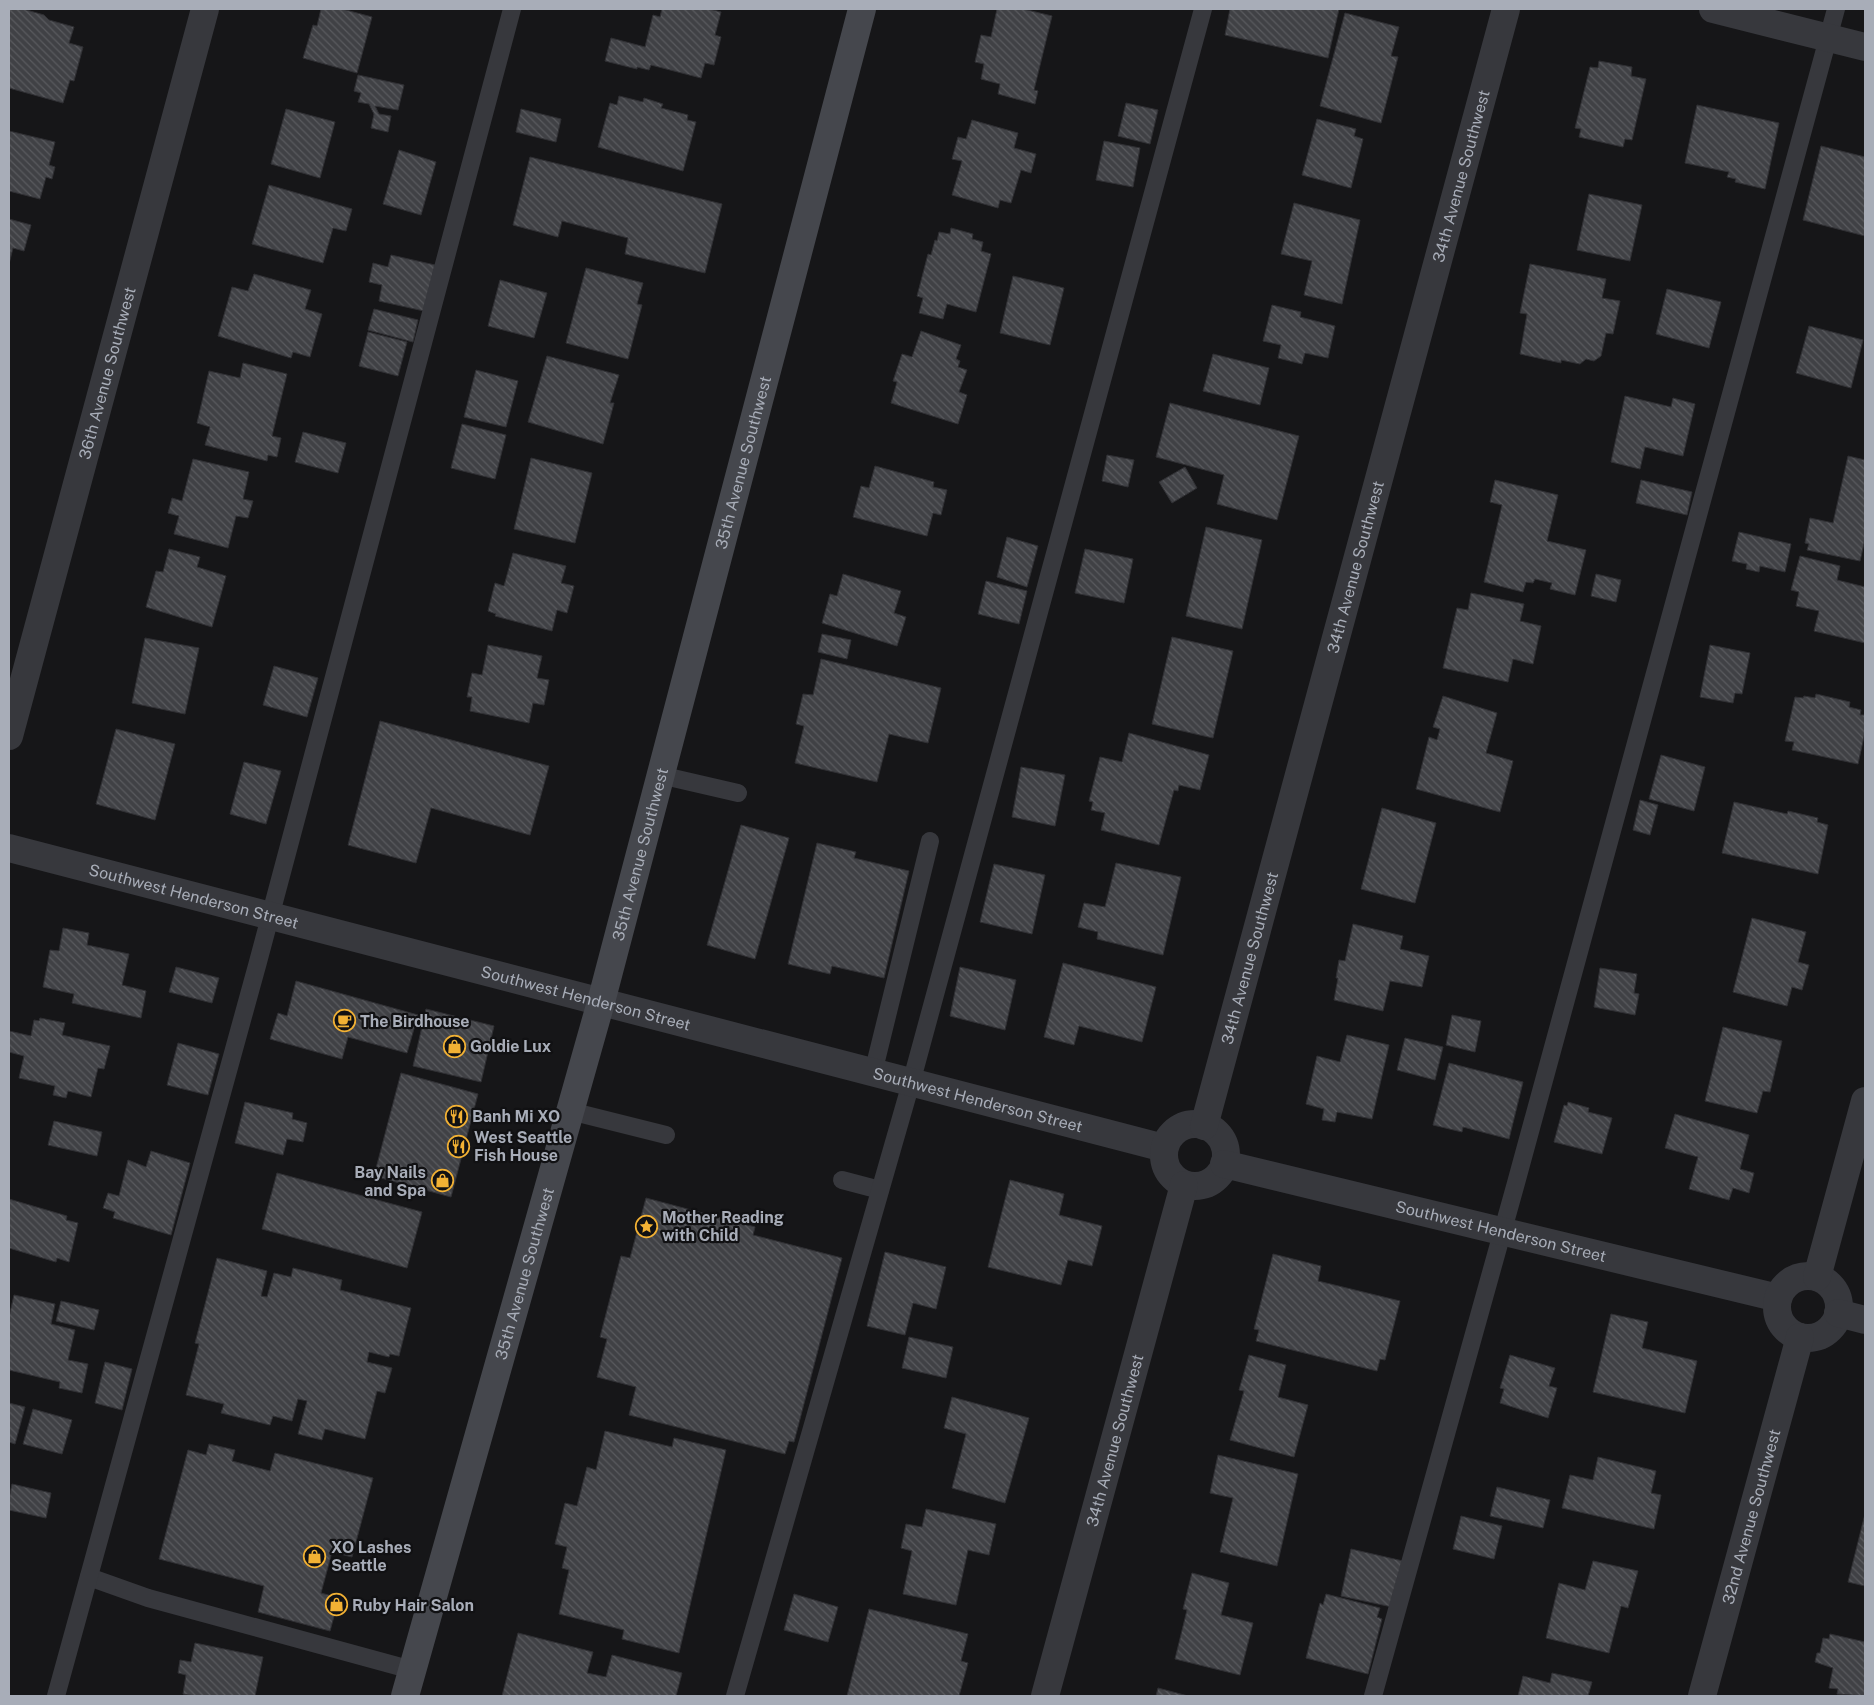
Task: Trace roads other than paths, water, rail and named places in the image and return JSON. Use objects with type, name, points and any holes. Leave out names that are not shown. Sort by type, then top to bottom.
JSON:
[{"type":"main road","name":"35th Avenue Southwest","points":[[405,1696],[601,1002],[862,9]]},
{"type":"street","name":"36th Avenue Southwest","points":[[9,736],[205,9]]},
{"type":"street","name":"34th Avenue Southwest","points":[[1204,1126],[1506,9]]},
{"type":"street","points":[[1713,9],[1865,48]]},
{"type":"street","name":"Southwest Henderson Street","points":[[9,848],[1164,1148]]},
{"type":"street","points":[[1818,1277],[1865,1101]]},
{"type":"street","points":[[1194,1124],[1204,1126],[1214,1130],[1225,1147],[1226,1158],[1224,1164],[1218,1177],[1209,1183],[1199,1186],[1184,1185],[1171,1176],[1166,1167],[1163,1158],[1164,1148],[1175,1131],[1184,1126],[1194,1124]]},
{"type":"street","name":"Southwest Henderson Street","points":[[1224,1164],[1778,1298]]},
{"type":"street","name":"34th Avenue Southwest","points":[[1045,1696],[1184,1185]]},
{"type":"street","points":[[1797,1277],[1818,1277],[1827,1282],[1834,1290],[1838,1300],[1838,1313],[1833,1325],[1821,1336],[1800,1337],[1784,1326],[1777,1308],[1778,1298],[1789,1282],[1797,1277]]},
{"type":"street","points":[[1838,1313],[1865,1320]]},
{"type":"street","name":"32nd Avenue Southwest","points":[[1702,1696],[1800,1337]]},
{"type":"lane","points":[[56,1696],[270,916],[512,9]]},
{"type":"lane","points":[[735,1696],[911,1083],[1203,9]]},
{"type":"lane","points":[[1373,1696],[1503,1230],[1836,9]]},
{"type":"lane","points":[[660,774],[738,793]]},
{"type":"lane","points":[[873,1073],[930,841]]},
{"type":"lane","points":[[570,1111],[666,1135]]},
{"type":"lane","points":[[842,1180],[880,1190]]},
{"type":"lane","points":[[89,1577],[148,1598],[412,1670]]},
{"type":"place","name":"The Birdhouse","points":[[344,1021]]},
{"type":"place","name":"Goldie Lux","points":[[454,1046]]},
{"type":"place","name":"Banh Mi XO","points":[[456,1116]]},
{"type":"place","name":"West Seattle Fish House","points":[[458,1146]]},
{"type":"place","name":"Bay Nails and Spa","points":[[442,1181]]},
{"type":"place","name":"Mother Reading with Child","points":[[646,1226]]},
{"type":"place","name":"XO Lashes Seattle","points":[[315,1556]]},
{"type":"place","name":"Ruby Hair Salon","points":[[336,1605]]}]
